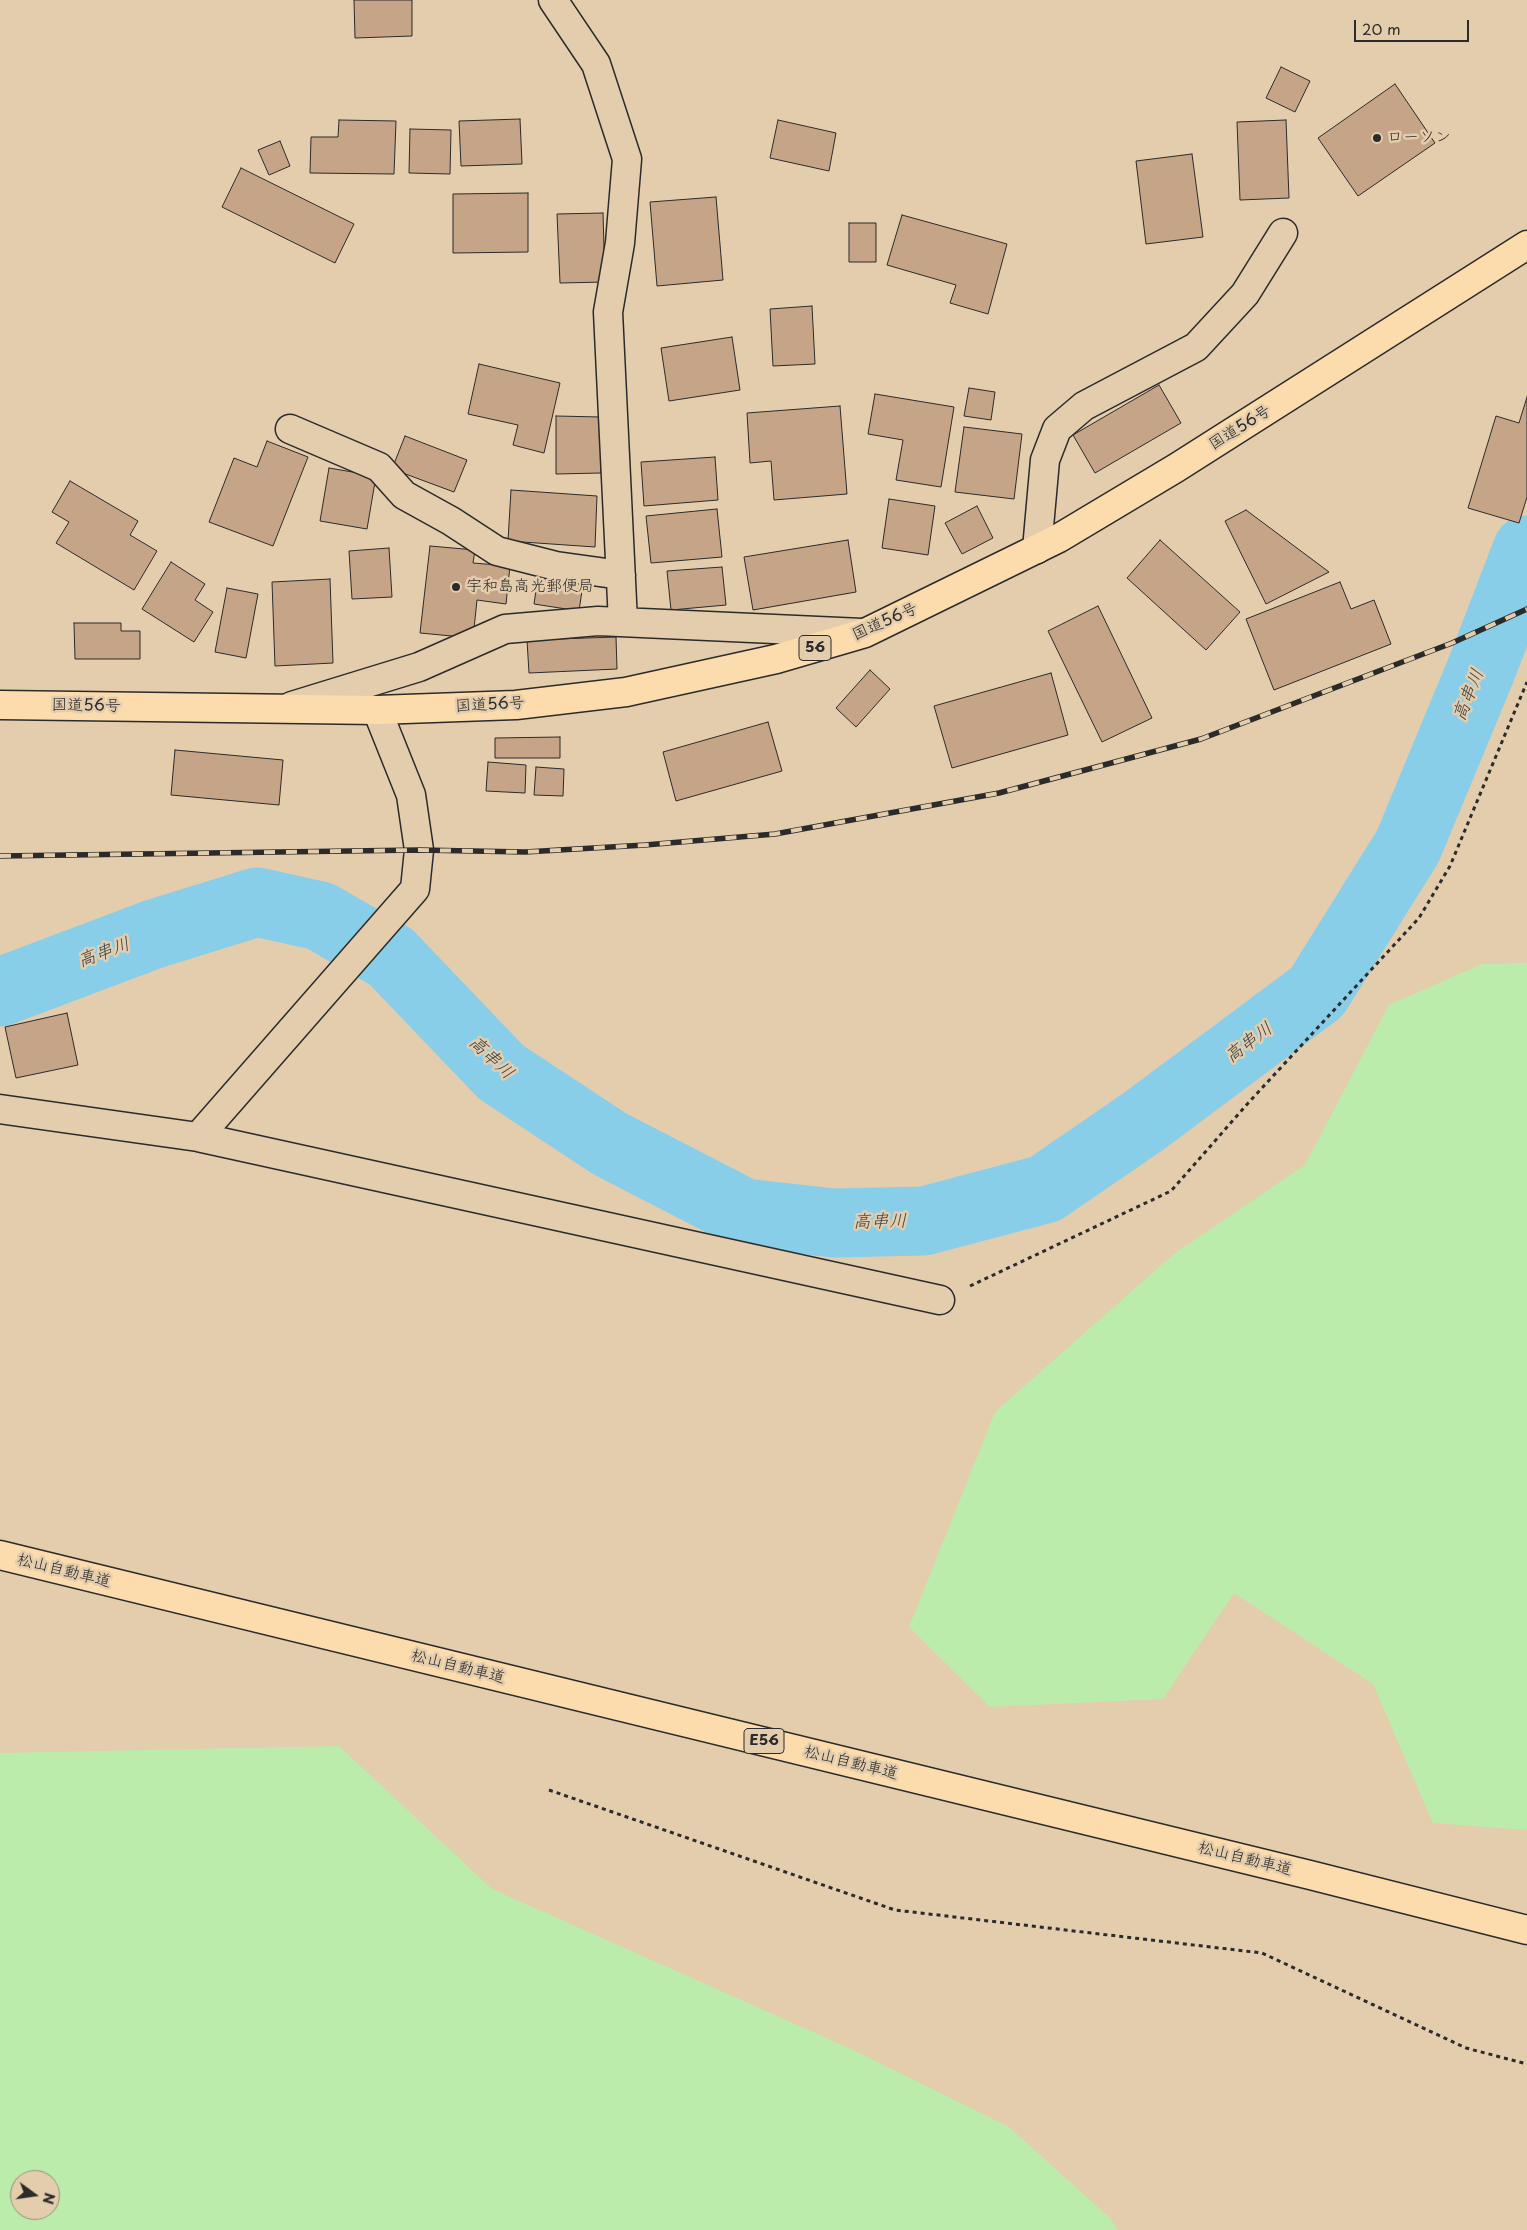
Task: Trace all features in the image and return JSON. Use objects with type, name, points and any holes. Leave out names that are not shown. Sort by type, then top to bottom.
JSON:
[{"type":"highway","name":"国道56号","points":[[0,705],[378,710],[516,705],[626,692],[776,659],[865,633],[1059,538],[1176,468],[1527,245]]},
{"type":"highway","name":"松山自動車道","points":[[0,1555],[1300,1872],[1527,1930]]},
{"type":"street","points":[[553,0],[596,64],[627,159],[620,243],[608,312],[622,622]]},
{"type":"street","points":[[1037,549],[1045,460],[1057,429],[1084,406],[1196,347],[1245,294],[1283,232]]},
{"type":"street","points":[[290,429],[379,467],[404,495],[451,521],[497,551],[556,566],[621,575]]},
{"type":"street","points":[[284,709],[419,666],[505,629],[598,621],[865,633]]},
{"type":"street","points":[[198,1138],[352,959],[382,929],[415,889],[420,850],[411,794],[378,710]]},
{"type":"street","points":[[0,1109],[198,1138],[940,1300]]},
{"type":"path","points":[[940,1300],[1172,1191],[1250,1101],[1419,918],[1450,866],[1527,682]]},
{"type":"path","points":[[549,1790],[895,1910],[1262,1953],[1466,2048],[1527,2064]]},
{"type":"green space","points":[[1527,963],[1527,1830],[1433,1823],[1373,1684],[1234,1593],[1163,1699],[990,1707],[909,1627],[995,1412],[1174,1254],[1305,1165],[1389,1005],[1482,964]]},
{"type":"green space","points":[[339,1746],[492,1889],[851,2049],[1009,2127],[1110,2218],[1118,2230],[0,2230],[0,1753]]},
{"type":"building","points":[[354,0],[412,0],[412,36],[355,38]]},
{"type":"building","points":[[1281,67],[1310,81],[1295,112],[1266,98]]},
{"type":"building","points":[[1395,84],[1435,143],[1358,196],[1318,138]]},
{"type":"building","points":[[520,119],[522,164],[461,166],[459,121]]},
{"type":"building","points":[[339,120],[396,121],[394,174],[310,173],[311,137],[338,137]]},
{"type":"building","points":[[778,120],[836,133],[829,171],[770,158]]},
{"type":"building","points":[[1286,120],[1289,198],[1240,200],[1237,122]]},
{"type":"building","points":[[410,129],[451,130],[450,174],[409,173]]},
{"type":"building","points":[[280,141],[290,166],[269,175],[258,150]]},
{"type":"building","points":[[1192,154],[1203,237],[1146,244],[1136,161]]},
{"type":"building","points":[[241,168],[354,224],[335,263],[222,207]]},
{"type":"building","points":[[528,193],[528,252],[453,253],[453,194]]},
{"type":"building","points":[[716,197],[723,280],[657,286],[650,202]]},
{"type":"building","points":[[603,213],[605,282],[560,283],[557,214]]},
{"type":"building","points":[[902,215],[1007,244],[988,314],[950,303],[956,285],[887,265]]},
{"type":"building","points":[[849,223],[876,223],[876,262],[849,262]]},
{"type":"building","points":[[812,306],[815,364],[773,366],[770,309]]},
{"type":"building","points":[[732,337],[740,390],[669,401],[661,348]]},
{"type":"building","points":[[479,364],[560,383],[544,453],[513,445],[518,425],[468,414]]},
{"type":"building","points":[[1159,385],[1181,423],[1095,473],[1073,435]]},
{"type":"building","points":[[969,388],[995,392],[991,420],[964,416]]},
{"type":"building","points":[[875,394],[954,407],[941,487],[896,480],[903,440],[868,434]]},
{"type":"building","points":[[1527,397],[1527,497],[1519,523],[1468,508],[1496,416],[1519,423]]},
{"type":"building","points":[[840,406],[847,494],[774,500],[771,461],[750,463],[747,413]]},
{"type":"building","points":[[556,416],[601,417],[601,473],[556,474]]},
{"type":"building","points":[[964,427],[1022,434],[1014,499],[955,492]]},
{"type":"building","points":[[405,436],[467,460],[454,492],[392,469]]},
{"type":"building","points":[[267,441],[308,457],[273,546],[209,522],[234,458],[257,467]]},
{"type":"building","points":[[715,457],[718,500],[644,506],[641,462]]},
{"type":"building","points":[[329,468],[376,476],[367,529],[320,521]]},
{"type":"building","points":[[70,481],[138,521],[130,535],[157,551],[134,590],[56,543],[69,522],[52,512]]},
{"type":"building","points":[[511,490],[597,496],[595,547],[508,541]]},
{"type":"building","points":[[889,499],[935,506],[928,555],[882,548]]},
{"type":"building","points":[[977,506],[993,538],[962,554],[945,523]]},
{"type":"building","points":[[717,509],[722,557],[651,563],[646,516]]},
{"type":"building","points":[[1246,510],[1329,572],[1266,604],[1225,521]]},
{"type":"building","points":[[848,540],[856,592],[753,610],[744,557]]},
{"type":"building","points":[[1160,540],[1240,612],[1206,650],[1127,578]]},
{"type":"building","points":[[430,546],[475,550],[473,563],[510,566],[506,604],[477,600],[473,638],[420,633]]},
{"type":"building","points":[[389,548],[392,597],[352,599],[349,551]]},
{"type":"building","points":[[171,562],[205,584],[195,600],[213,612],[194,642],[142,609]]},
{"type":"building","points":[[722,567],[726,605],[671,610],[667,571]]},
{"type":"building","points":[[538,577],[583,584],[579,611],[534,604]]},
{"type":"building","points":[[330,579],[333,663],[275,666],[272,582]]},
{"type":"building","points":[[1340,582],[1351,609],[1374,600],[1391,644],[1274,690],[1246,619]]},
{"type":"building","points":[[227,588],[258,594],[246,658],[215,652]]},
{"type":"building","points":[[1098,606],[1152,718],[1102,742],[1048,631]]},
{"type":"building","points":[[74,623],[121,623],[121,631],[140,631],[140,659],[75,659]]},
{"type":"building","points":[[616,637],[617,669],[529,673],[527,640]]},
{"type":"building","points":[[870,670],[890,689],[856,727],[836,708]]},
{"type":"building","points":[[1051,673],[1068,735],[952,768],[934,706]]},
{"type":"building","points":[[768,722],[782,771],[676,801],[663,752]]},
{"type":"building","points":[[560,737],[560,758],[495,758],[495,738]]},
{"type":"building","points":[[175,750],[283,760],[279,805],[171,795]]},
{"type":"building","points":[[488,762],[526,765],[525,793],[486,791]]},
{"type":"building","points":[[536,767],[564,769],[563,796],[534,795]]},
{"type":"building","points":[[67,1013],[78,1065],[16,1078],[5,1027]]},
{"type":"waterway","name":"高串川","points":[[0,992],[154,934],[257,902],[320,916],[391,957],[501,1072],[610,1144],[744,1213],[834,1223],[924,1221],[1045,1189],[1144,1121],[1317,992],[1408,846],[1481,670],[1527,550]]},
{"type":"railway","points":[[0,856],[419,850],[525,852],[645,845],[775,834],[999,793],[1201,739],[1452,643],[1527,609]]},
{"type":"place","name":"ローソン","points":[[1377,138]]},
{"type":"place","name":"宇和島高光郵便局","points":[[456,587]]}]
